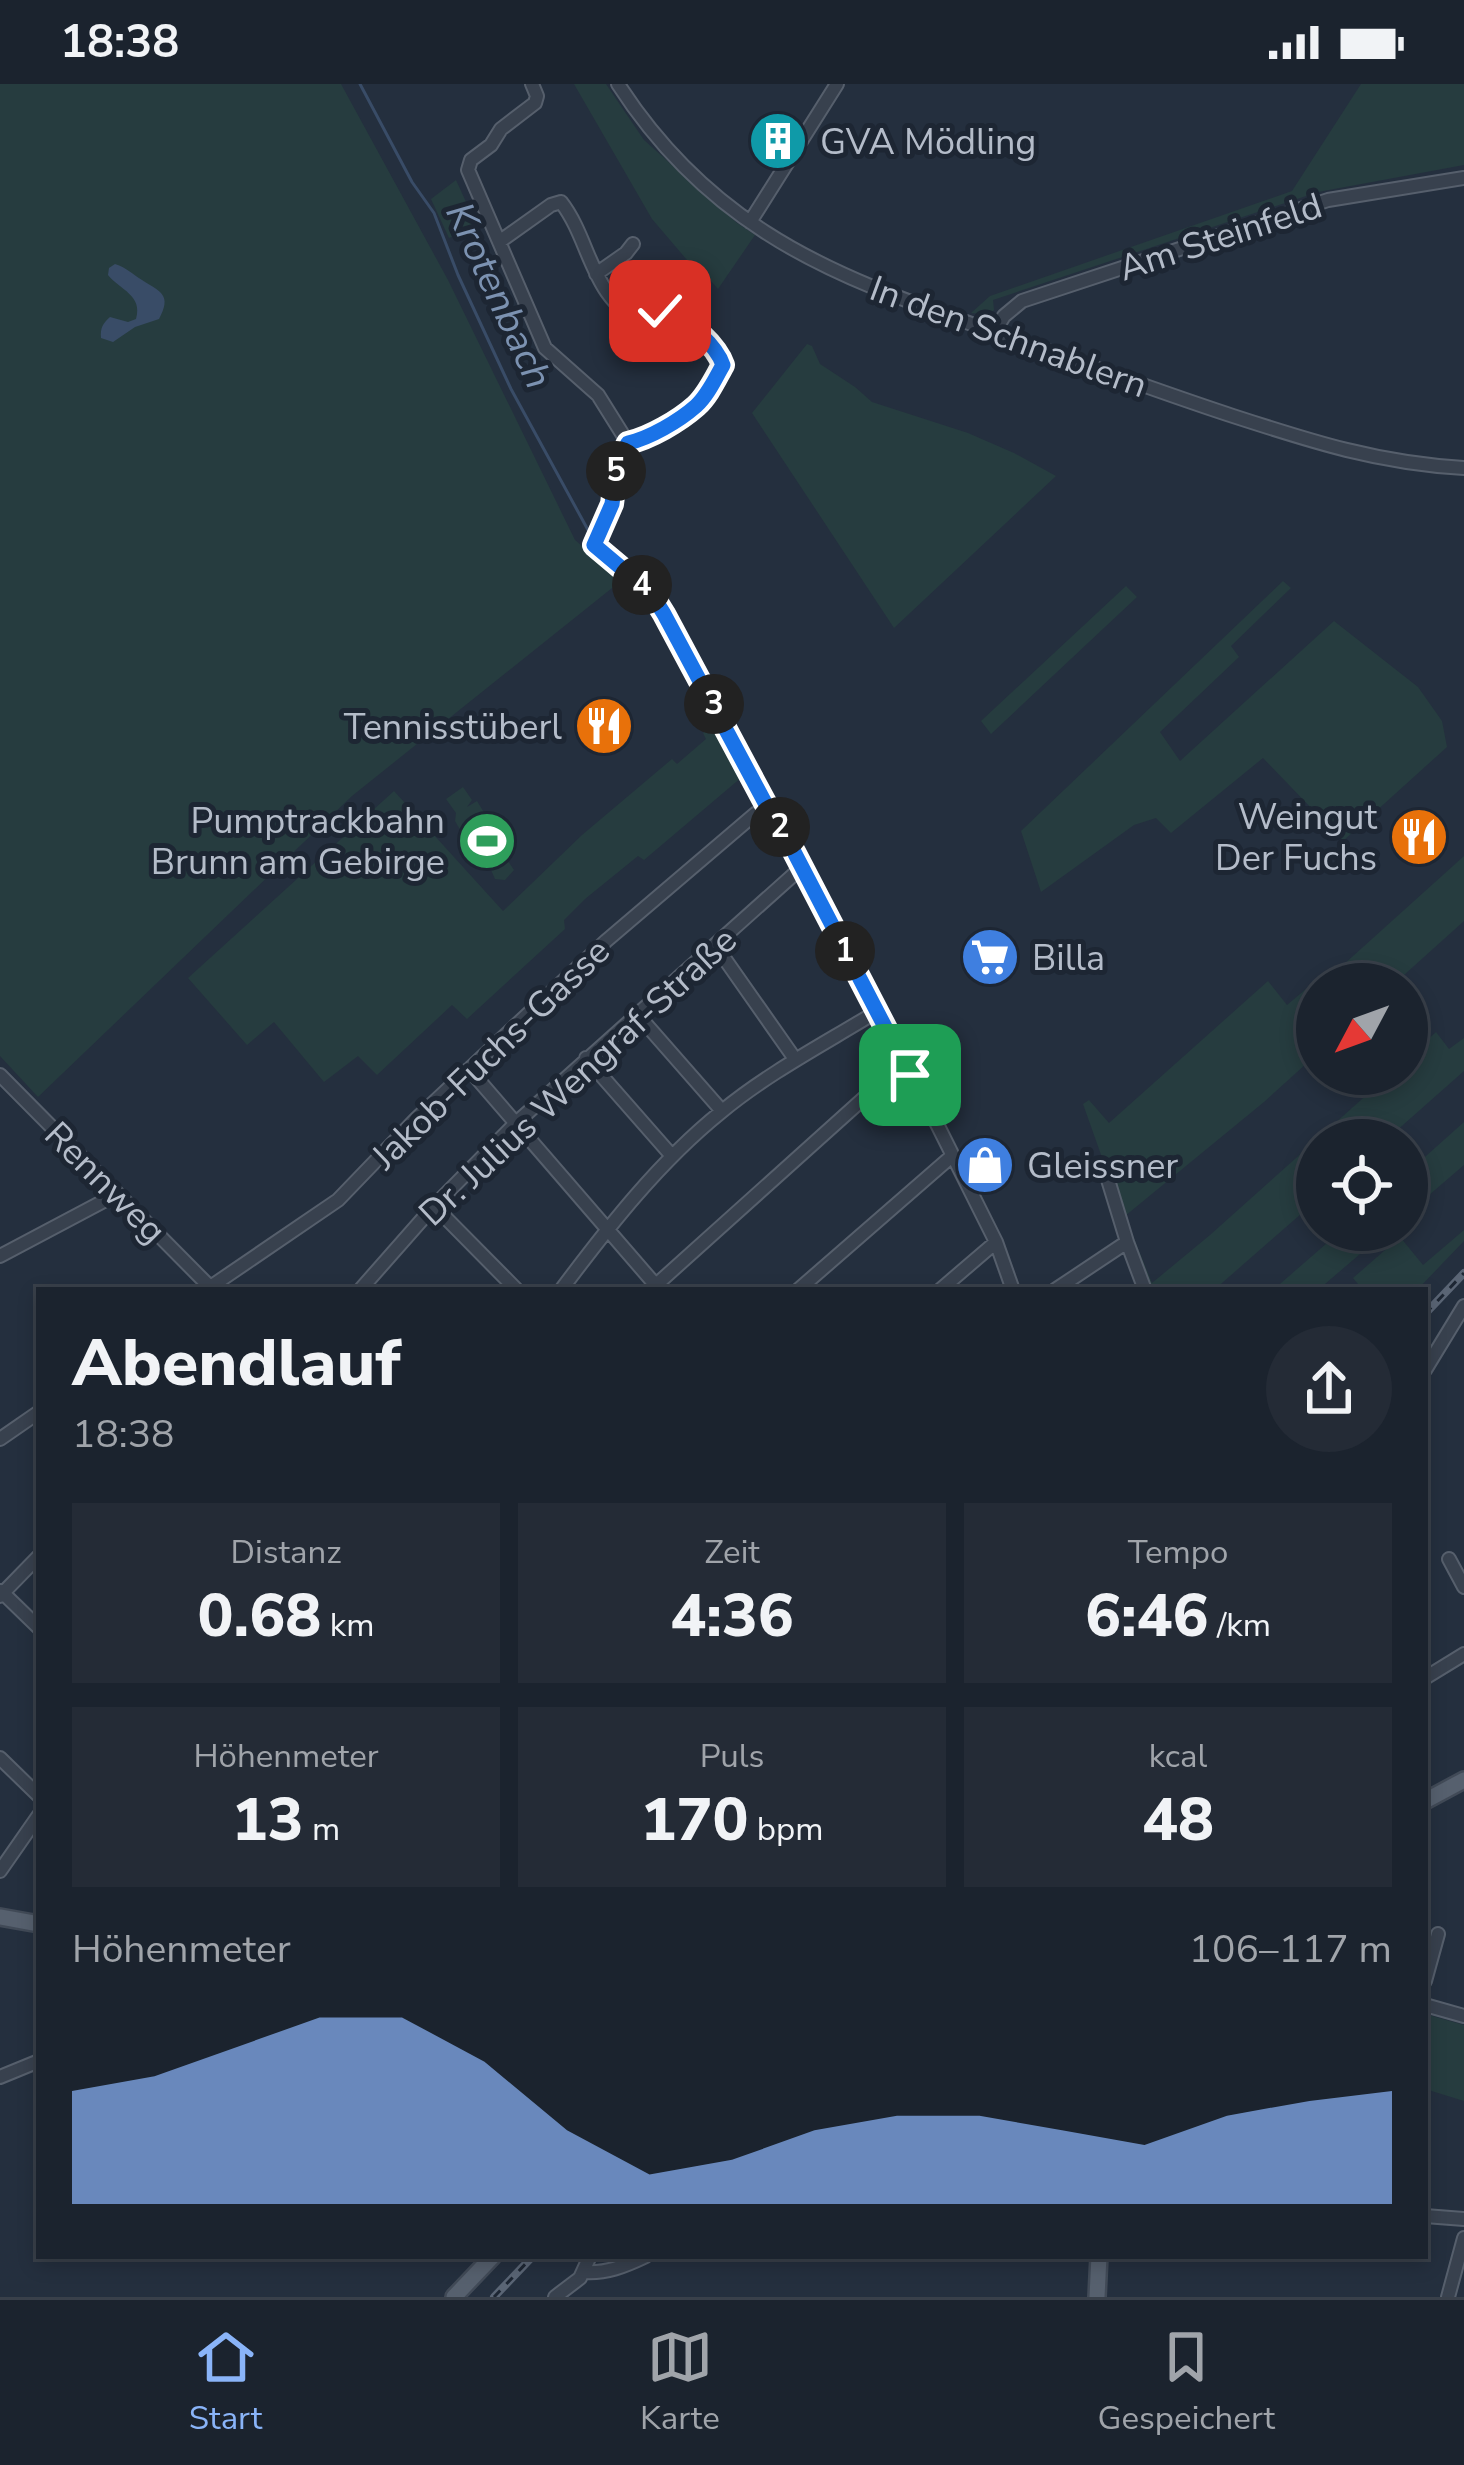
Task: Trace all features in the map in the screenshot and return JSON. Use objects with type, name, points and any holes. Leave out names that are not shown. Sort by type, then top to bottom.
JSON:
[{"type":"main road","points":[[1428,1795],[1464,1780]]},
{"type":"main road","points":[[0,1917],[36,1923]]},
{"type":"main road","points":[[454,2297],[490,2259]]},
{"type":"main road","points":[[1097,2297],[1103,2259]]},
{"type":"main road","points":[[1103,2259],[1108,2297]]},
{"type":"street","points":[[532,84],[535,103],[505,124],[491,145],[467,165],[545,347],[602,399],[628,443]]},
{"type":"street","name":"In den Schnablern","points":[[618,84],[678,161],[724,203],[817,261],[994,332],[1328,447],[1411,464],[1464,468]]},
{"type":"street","points":[[750,222],[837,84]]},
{"type":"street","name":"Am Steinfeld","points":[[994,332],[1022,301],[1328,200],[1464,178]]},
{"type":"street","points":[[499,242],[561,202],[596,274],[616,302],[641,323],[669,310],[723,360],[697,405],[628,443],[617,464],[612,504],[594,545],[651,593],[779,823],[996,1242],[1012,1287]]},
{"type":"street","points":[[596,274],[633,244]]},
{"type":"street","name":"Jakob-Fuchs-Gasse","points":[[213,1287],[338,1200],[416,1118],[606,941],[755,814],[770,812]]},
{"type":"street","name":"Dr. Julius Wengraf-Straße","points":[[363,1287],[516,1123],[801,868]]},
{"type":"street","points":[[715,945],[795,1060]]},
{"type":"street","points":[[563,1287],[607,1228],[672,1156],[722,1111],[876,1012]]},
{"type":"street","points":[[637,1014],[722,1111]]},
{"type":"street","points":[[586,1058],[672,1156]]},
{"type":"street","points":[[469,1069],[658,1287],[903,1063]]},
{"type":"street","name":"Rennweg","points":[[0,1075],[208,1287]]},
{"type":"street","points":[[801,1287],[952,1156]]},
{"type":"street","points":[[1105,1170],[1144,1287]]},
{"type":"street","points":[[0,1256],[117,1194]]},
{"type":"street","points":[[434,1206],[514,1287]]},
{"type":"street","points":[[944,1287],[996,1242]]},
{"type":"street","points":[[1059,1287],[1127,1242]]},
{"type":"street","points":[[1428,1365],[1464,1306]]},
{"type":"street","points":[[0,1439],[36,1414]]},
{"type":"street","points":[[36,1559],[1,1593],[36,1625]]},
{"type":"street","points":[[1449,1559],[1464,1587]]},
{"type":"street","points":[[1428,1676],[1464,1654]]},
{"type":"street","points":[[0,1758],[36,1793]]},
{"type":"street","points":[[0,1871],[36,1818]]},
{"type":"street","points":[[1428,1970],[1438,1934]]},
{"type":"street","points":[[1428,2006],[1464,2016]]},
{"type":"street","points":[[0,2077],[36,2062]]},
{"type":"street","points":[[1428,2216],[1464,2219]]},
{"type":"street","points":[[1448,2297],[1464,2238]]},
{"type":"street","points":[[555,2297],[575,2283],[589,2259]]},
{"type":"street","points":[[583,2272],[598,2274],[638,2259]]},
{"type":"green space","points":[[0,84],[341,84],[448,280],[575,540],[622,580],[352,796],[38,1097],[0,1056]]},
{"type":"green space","points":[[574,84],[606,84],[644,140],[755,235],[718,289],[652,219]]},
{"type":"green space","points":[[1361,84],[1464,84],[1464,165],[1318,192],[993,300],[989,315],[971,313],[990,296],[1292,191]]},
{"type":"green space","points":[[456,180],[477,226],[449,238],[431,199]]},
{"type":"green space","points":[[807,344],[820,364],[872,402],[968,433],[1056,476],[894,628],[752,413]]},
{"type":"green space","points":[[1283,581],[1291,588],[1231,646],[1239,657],[1160,732],[1180,761],[1334,621],[1418,687],[1442,721],[1447,747],[1343,841],[1263,758],[1171,833],[1156,818],[1134,825],[1041,892],[1021,831]]},
{"type":"green space","points":[[1126,586],[1137,597],[991,734],[981,721]]},
{"type":"green space","points":[[714,724],[742,777],[644,860],[638,856],[585,899],[564,920],[565,929],[467,1019],[452,1005],[377,1075],[358,1056],[324,1082],[274,1022],[247,1045],[188,978],[394,791],[503,911],[582,835],[672,759],[677,764],[706,739],[703,733]]},
{"type":"green space","name":"Pumptrackbahn Brunn am Gebirge","points":[[463,787],[472,800],[467,807],[477,801],[506,848],[514,870],[505,880],[495,879],[480,864],[455,821],[456,813],[446,799]]},
{"type":"green space","points":[[1464,856],[1464,921],[1417,963],[1345,963]]},
{"type":"green space","points":[[1268,981],[1287,1005],[1296,997],[1296,1073],[1125,1216],[1152,1283],[1296,1158],[1296,1218],[1217,1287],[1148,1287],[1083,1104],[1089,1100],[1109,1123]]},
{"type":"green space","points":[[1436,1032],[1449,1049],[1464,1038],[1464,1071],[1410,1119],[1340,1119],[1367,1095],[1428,1095],[1428,1039]]},
{"type":"green space","points":[[1464,1122],[1464,1165],[1428,1196],[1428,1154]]},
{"type":"green space","points":[[1464,1230],[1464,1241],[1420,1287],[1360,1287],[1353,1278],[1384,1251],[1412,1251],[1423,1265]]},
{"type":"green space","points":[[1318,1251],[1364,1251],[1322,1287],[1276,1287]]},
{"type":"green space","points":[[1428,2015],[1464,2025],[1464,2101],[1428,2090]]},
{"type":"water","points":[[115,264],[159,291],[164,304],[159,319],[113,342],[101,338],[106,321],[110,317],[128,322],[136,319],[137,311],[133,298],[108,275]]},
{"type":"waterway","name":"Krotenbach","points":[[360,84],[412,182],[434,213],[511,389],[588,530]]},
{"type":"railway","points":[[1428,1311],[1464,1273]]},
{"type":"railway","points":[[494,2297],[530,2259]]},
{"type":"place","name":"GVA Mödling","points":[[778,141]]},
{"type":"place","name":"Tennisstüberl","points":[[604,726]]},
{"type":"place","name":"Weingut Der Fuchs","points":[[1419,837]]},
{"type":"place","name":"Pumptrackbahn Brunn am Gebirge","points":[[487,841]]},
{"type":"place","name":"Billa","points":[[990,957]]},
{"type":"place","name":"Gleissner","points":[[985,1165]]},
{"type":"route","points":[[660,311],[666,309],[680,317],[718,353],[723,365],[693,408],[628,443],[617,464],[612,504],[594,545],[651,593],[664,614],[910,1075]]}]
